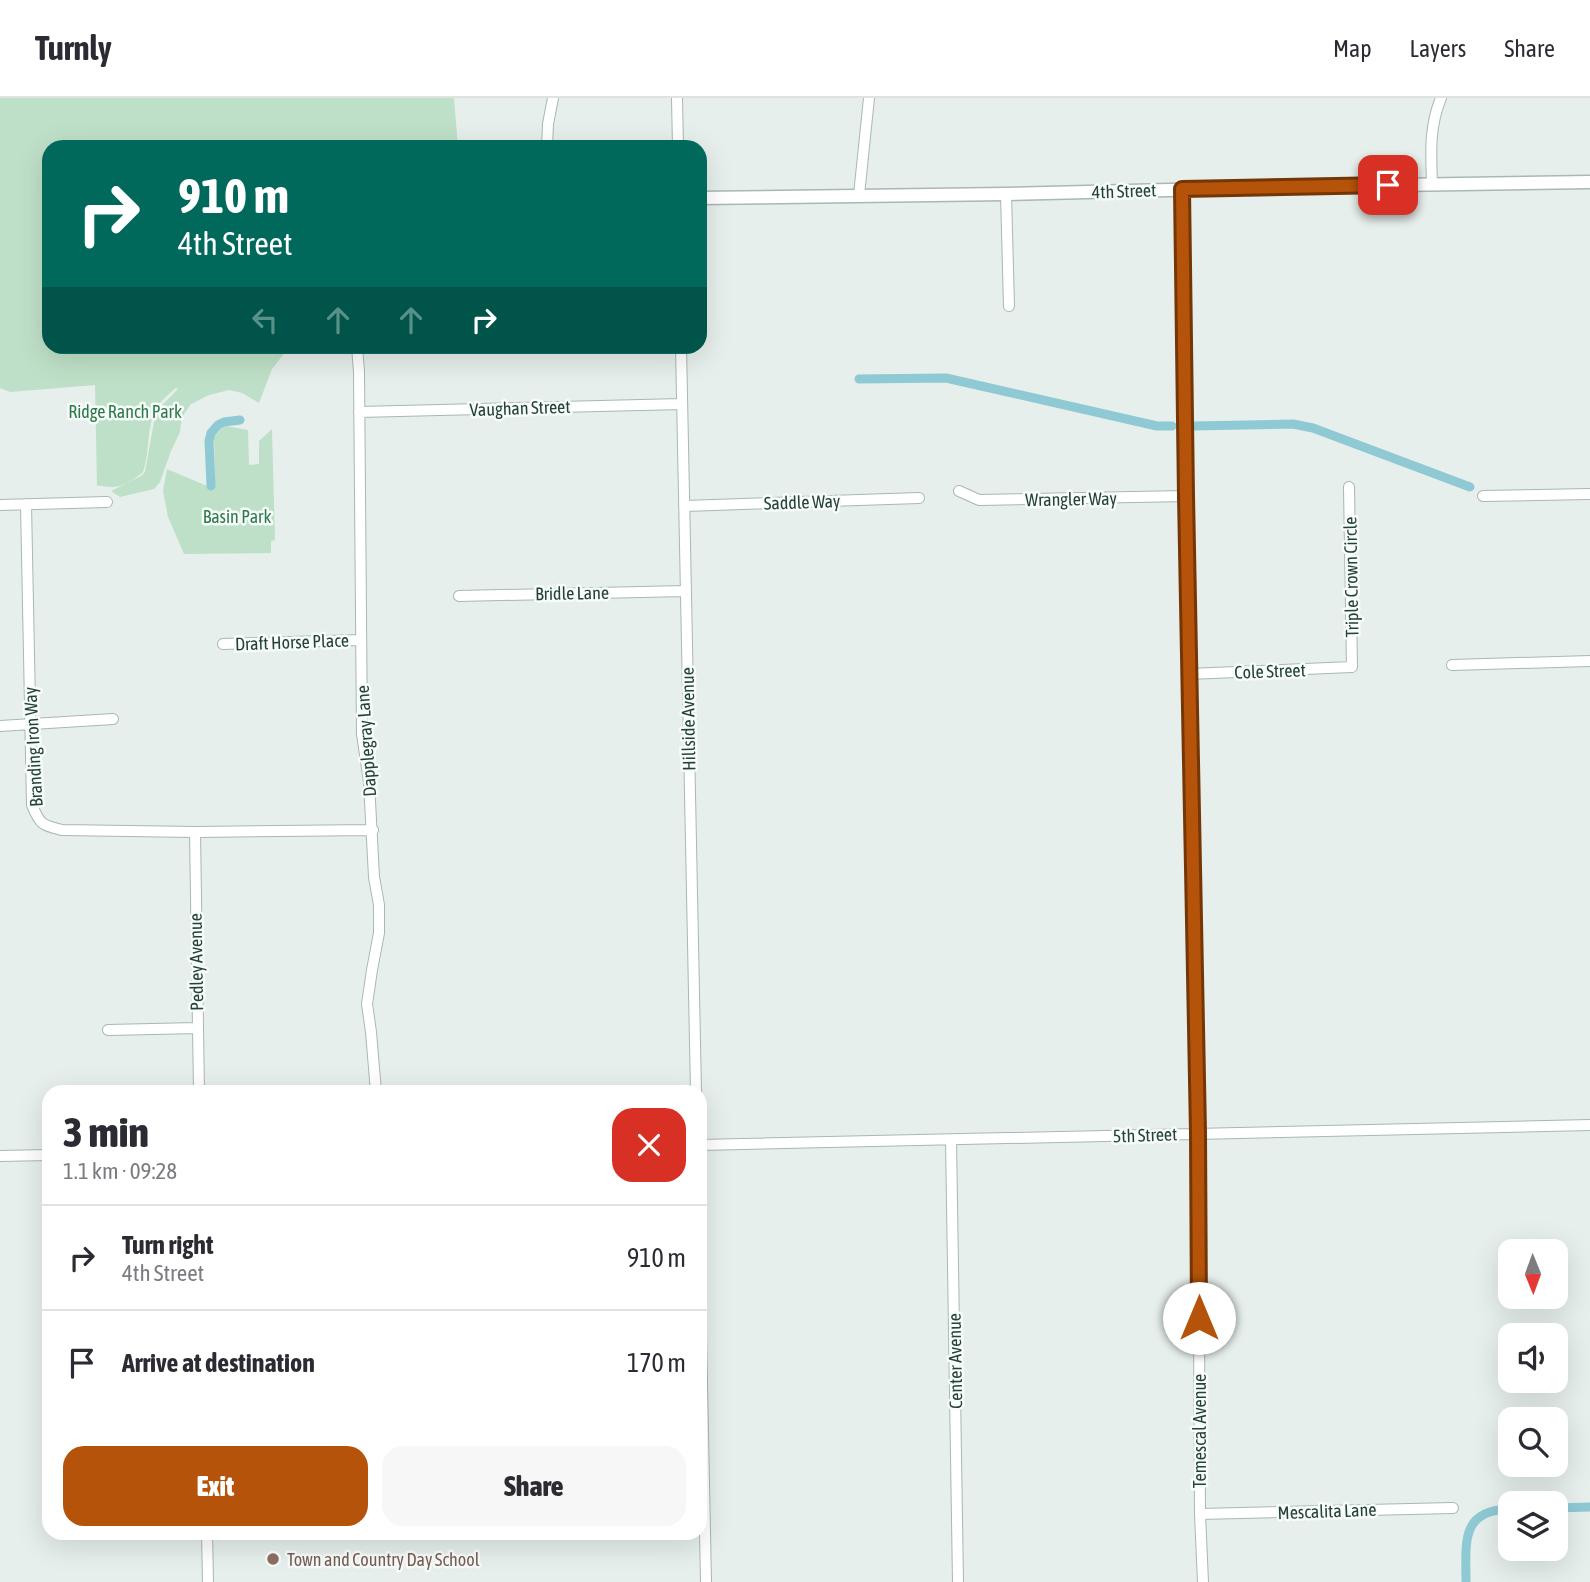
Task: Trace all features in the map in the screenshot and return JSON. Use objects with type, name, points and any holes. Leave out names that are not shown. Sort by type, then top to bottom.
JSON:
[{"type":"street","points":[[547,140],[553,98]]},
{"type":"street","points":[[677,98],[678,140]]},
{"type":"street","points":[[859,195],[869,98]]},
{"type":"street","points":[[1432,184],[1431,134],[1434,114],[1441,98]]},
{"type":"street","name":"4th Street","points":[[707,198],[1590,182]]},
{"type":"street","name":"Temescal Avenue","points":[[1182,189],[1203,1582]]},
{"type":"street","points":[[1006,194],[1009,306]]},
{"type":"street","name":"Dapplegray Lane","points":[[357,354],[362,734],[369,782],[374,877],[379,905],[379,933],[367,1004],[375,1085]]},
{"type":"street","name":"Hillside Avenue","points":[[681,354],[696,1085]]},
{"type":"street","name":"Vaughan Street","points":[[359,412],[682,404]]},
{"type":"street","name":"Triple Crown Circle","points":[[1349,486],[1352,667]]},
{"type":"street","name":"Wrangler Way","points":[[959,491],[979,500],[1186,496]]},
{"type":"street","points":[[1483,496],[1590,494]]},
{"type":"street","name":"Saddle Way","points":[[685,506],[919,499]]},
{"type":"street","points":[[0,505],[107,502]]},
{"type":"street","name":"Branding Iron Way","points":[[26,504],[32,805],[44,825],[62,830],[373,830]]},
{"type":"street","name":"Bridle Lane","points":[[459,596],[685,591]]},
{"type":"street","name":"Draft Horse Place","points":[[223,645],[361,640]]},
{"type":"street","points":[[1452,665],[1590,662]]},
{"type":"street","name":"Cole Street","points":[[1189,674],[1352,667]]},
{"type":"street","points":[[0,726],[113,719]]},
{"type":"street","name":"Pedley Avenue","points":[[195,832],[198,1085]]},
{"type":"street","points":[[108,1030],[197,1028]]},
{"type":"street","name":"5th Street","points":[[707,1145],[1590,1125]]},
{"type":"street","name":"Center Avenue","points":[[951,1140],[958,1582]]},
{"type":"street","points":[[0,1156],[42,1155]]},
{"type":"street","name":"Mescalita Lane","points":[[1200,1514],[1453,1508]]},
{"type":"street","points":[[207,1540],[208,1582]]},
{"type":"street","points":[[705,1540],[706,1582]]},
{"type":"green space","name":"Ridge Ranch Park","points":[[0,98],[454,98],[457,140],[42,140],[42,354],[284,354],[272,369],[259,403],[242,393],[229,390],[209,395],[191,404],[182,417],[180,432],[160,482],[154,489],[120,497],[111,491],[123,485],[97,486],[95,385],[10,392],[0,388]],"holes":[[[176,388],[178,389],[155,416],[145,472],[141,476],[123,485],[143,472],[155,412],[159,404]]]},
{"type":"green space","name":"Basin Park","points":[[226,426],[248,430],[249,465],[259,464],[259,441],[272,429],[275,540],[271,541],[271,553],[184,554],[168,517],[163,491],[167,469],[212,488],[215,485],[214,437]]},
{"type":"waterway","points":[[859,379],[946,378],[1157,426],[1172,426]]},
{"type":"waterway","points":[[211,486],[211,433],[224,422],[240,420]]},
{"type":"waterway","points":[[1193,426],[1293,424],[1313,428],[1470,487]]},
{"type":"waterway","points":[[1568,1508],[1590,1507]]},
{"type":"waterway","points":[[1466,1582],[1469,1531],[1482,1515],[1498,1510]]},
{"type":"place","name":"Town and Country Day School","points":[[273,1559]]},
{"type":"route","points":[[1199,1318],[1182,189],[1388,185]]}]
